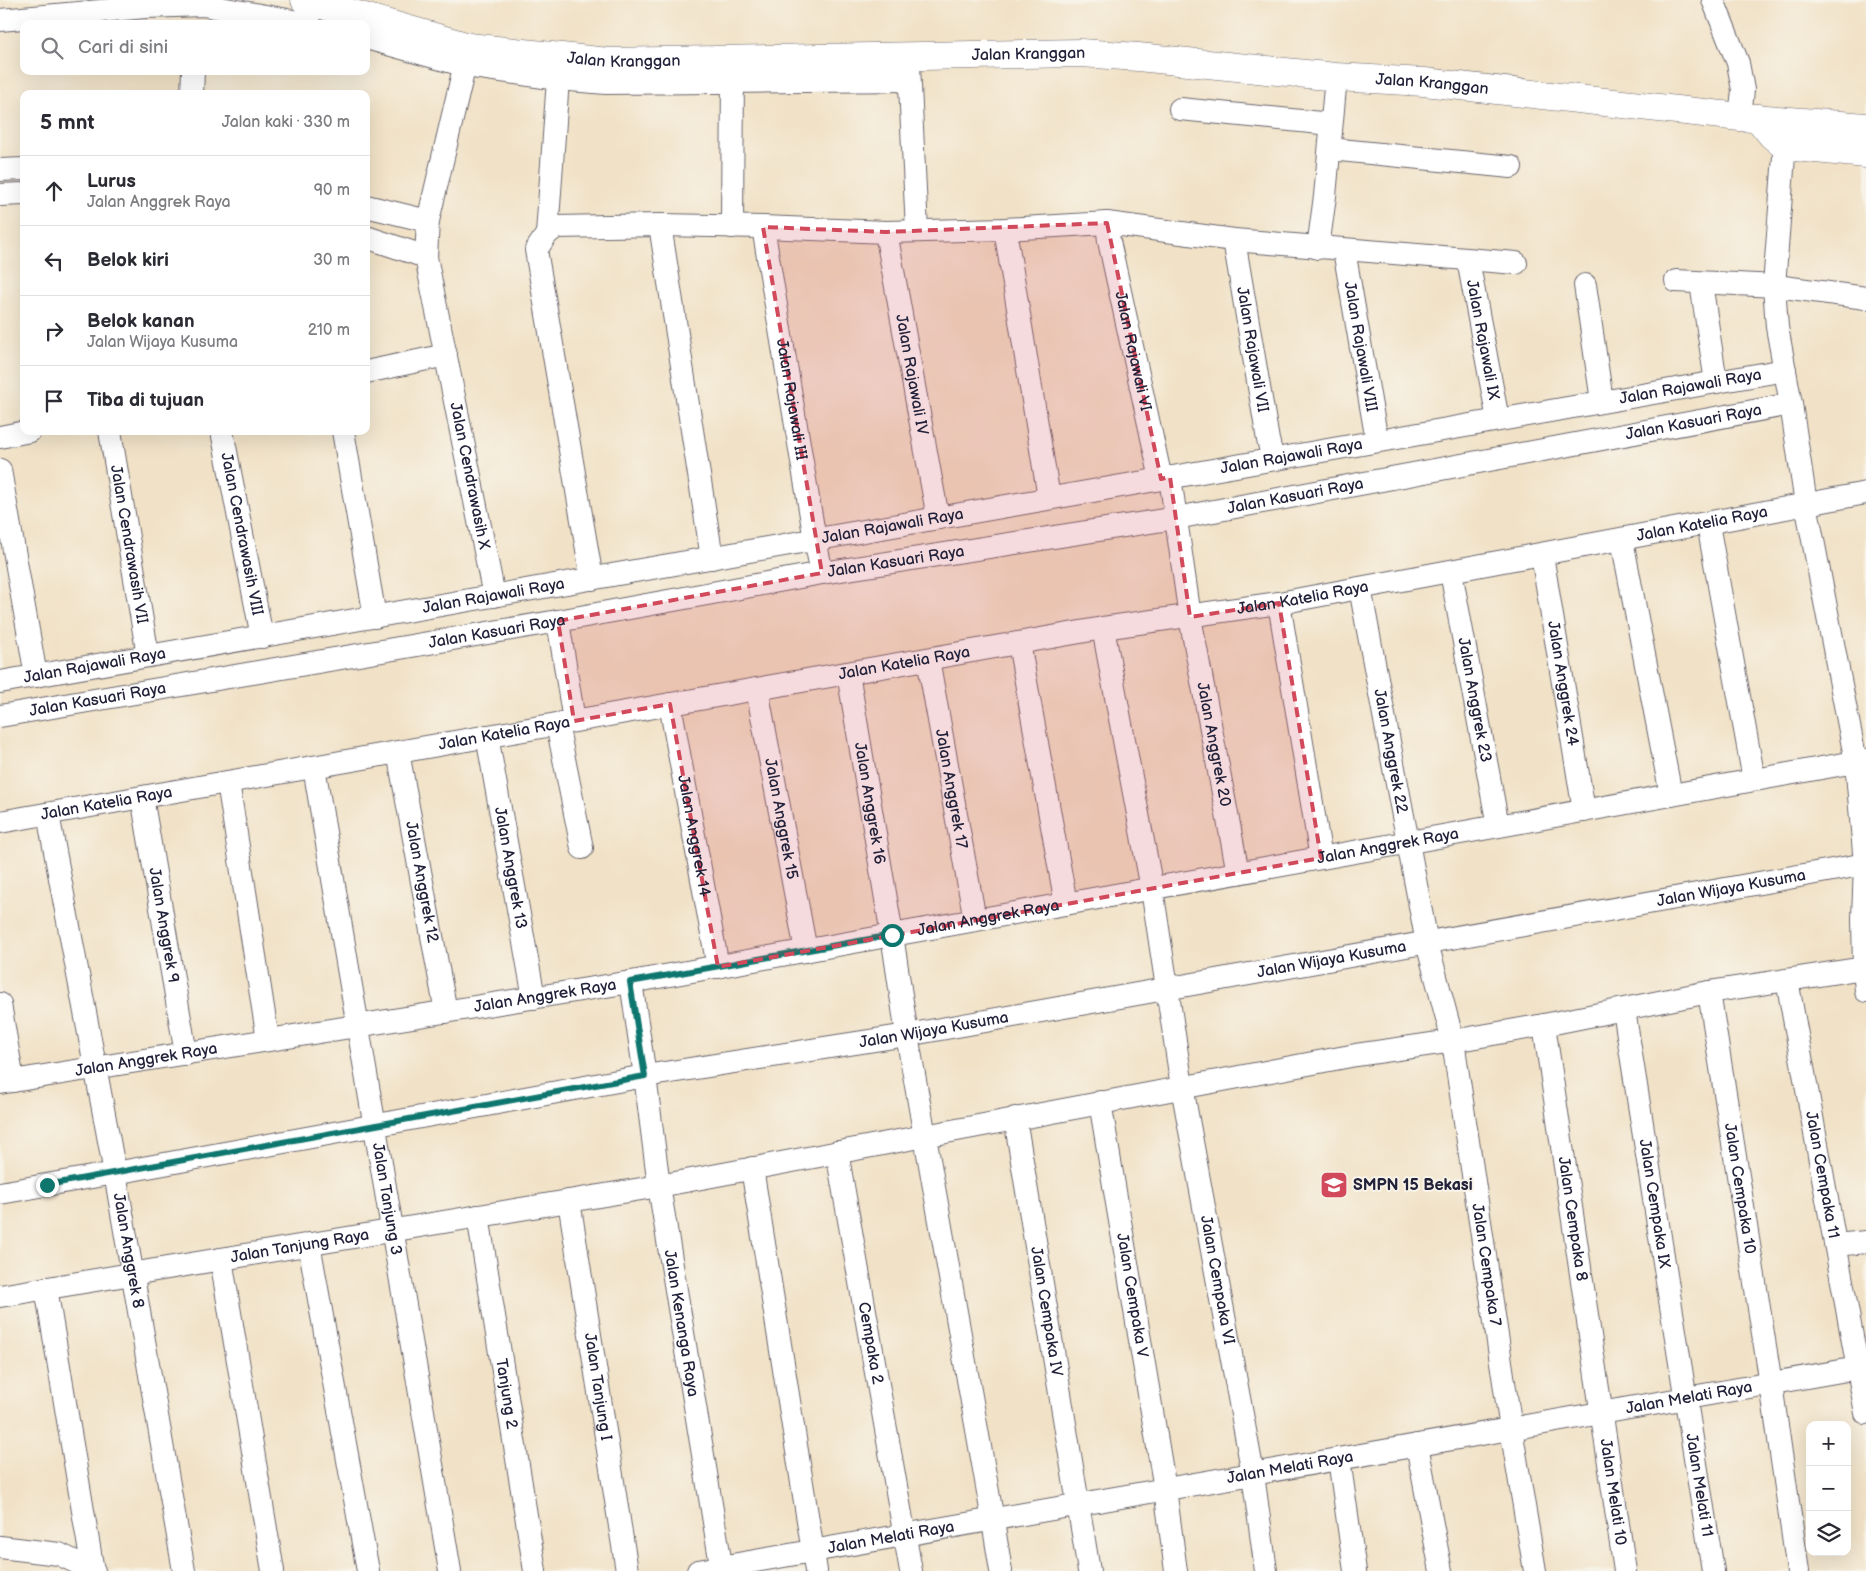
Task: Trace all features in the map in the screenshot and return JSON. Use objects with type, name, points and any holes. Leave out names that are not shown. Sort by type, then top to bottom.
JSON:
[{"type":"main road","name":"Jalan Kranggan","points":[[305,0],[363,20]]},
{"type":"main road","name":"Jalan Kranggan","points":[[370,22],[468,56],[733,70],[909,68],[1082,53],[1336,77],[1424,82],[1749,118],[1786,134],[1866,154]]},
{"type":"main road","name":"Jalan Kranggan","points":[[1786,134],[1866,127]]},
{"type":"street","points":[[1713,0],[1738,63],[1749,118]]},
{"type":"street","points":[[0,20],[146,8],[202,10],[279,20]]},
{"type":"street","points":[[370,39],[468,56],[558,79],[606,83],[733,70],[732,227]]},
{"type":"street","name":"Jalan Cendrawasih X","points":[[468,56],[428,221],[426,257],[494,596]]},
{"type":"street","points":[[909,68],[917,231]]},
{"type":"street","points":[[192,90],[193,75]]},
{"type":"street","points":[[1318,248],[1330,149],[1336,77]]},
{"type":"street","points":[[547,234],[558,79]]},
{"type":"street","points":[[1180,109],[1331,124]]},
{"type":"street","points":[[1786,134],[1774,286],[1777,327],[1806,504],[1861,761],[1865,864],[1864,968],[1866,991]]},
{"type":"street","points":[[1330,149],[1511,167]]},
{"type":"street","points":[[0,170],[20,169]]},
{"type":"street","points":[[0,195],[20,194]]},
{"type":"street","points":[[370,207],[428,221]]},
{"type":"street","points":[[592,579],[536,250],[547,234],[556,227],[660,225],[886,232],[1107,224],[1234,240],[1516,263]]},
{"type":"street","name":"Jalan Rajawali VI","points":[[1107,224],[1111,251],[1176,518]]},
{"type":"street","points":[[660,225],[712,558]]},
{"type":"street","name":"Jalan Rajawali III","points":[[763,227],[822,573]]},
{"type":"street","points":[[1005,229],[1049,498]]},
{"type":"street","name":"Jalan Rajawali IV","points":[[886,232],[938,518]]},
{"type":"street","points":[[370,238],[426,257]]},
{"type":"street","name":"Jalan Rajawali VII","points":[[1234,240],[1268,440],[1273,459]]},
{"type":"street","name":"Jalan Rajawali VIII","points":[[1344,250],[1377,441]]},
{"type":"street","name":"Jalan Rajawali IX","points":[[1468,260],[1499,420]]},
{"type":"street","points":[[1676,281],[1774,286],[1866,298]]},
{"type":"street","points":[[1701,283],[1716,382]]},
{"type":"street","points":[[1585,285],[1602,402]]},
{"type":"street","points":[[370,371],[446,355]]},
{"type":"street","name":"Jalan Rajawali Raya","points":[[0,682],[1785,370]]},
{"type":"street","name":"Jalan Kasuari Raya","points":[[0,716],[558,621],[822,573],[1176,518],[1791,404]]},
{"type":"street","points":[[0,437],[20,433]]},
{"type":"street","name":"Jalan Cendrawasih VII","points":[[111,435],[148,656]]},
{"type":"street","name":"Jalan Cendrawasih VIII","points":[[223,435],[262,636]]},
{"type":"street","points":[[343,435],[375,617]]},
{"type":"street","points":[[0,470],[36,676]]},
{"type":"street","name":"Jalan Katelia Raya","points":[[0,822],[1103,628],[1279,603],[1866,493]]},
{"type":"street","name":"Jalan Anggrek 20","points":[[1176,518],[1190,617],[1238,873]]},
{"type":"street","points":[[1708,524],[1754,780]]},
{"type":"street","points":[[1622,540],[1671,795]]},
{"type":"street","name":"Jalan Anggrek 24","points":[[1542,555],[1584,811]]},
{"type":"street","name":"Jalan Anggrek 23","points":[[1451,572],[1498,826]]},
{"type":"street","name":"Jalan Anggrek 22","points":[[1360,588],[1427,943]]},
{"type":"street","points":[[1279,603],[1321,858]]},
{"type":"street","points":[[558,621],[566,722],[582,848]]},
{"type":"street","name":"Jalan Cempaka VI","points":[[1103,628],[1152,889],[1182,1087],[1253,1474],[1266,1571]]},
{"type":"street","points":[[1019,643],[1066,904]]},
{"type":"street","name":"Jalan Anggrek 17","points":[[928,659],[975,920]]},
{"type":"street","name":"Jalan Anggrek 16","points":[[848,673],[892,935],[906,1035],[993,1519],[1000,1571]]},
{"type":"street","name":"Jalan Anggrek 15","points":[[757,689],[806,951]]},
{"type":"street","name":"Jalan Anggrek 14","points":[[670,704],[718,966]]},
{"type":"street","name":"Jalan Anggrek 13","points":[[488,736],[534,998]]},
{"type":"street","name":"Jalan Anggrek 12","points":[[398,752],[446,1012]]},
{"type":"street","name":"Jalan Anggrek Raya","points":[[6,1082],[630,982],[1861,761]]},
{"type":"street","name":"Jalan Tanjung 3","points":[[314,767],[450,1571]]},
{"type":"street","points":[[228,782],[268,1040]]},
{"type":"street","name":"Jalan Anggrek 9","points":[[142,797],[186,1054]]},
{"type":"street","name":"Jalan Anggrek 8","points":[[48,814],[115,1173],[184,1571]]},
{"type":"street","name":"Jalan Wijaya Kusuma","points":[[0,1192],[115,1173],[645,1076],[906,1035],[1865,864]]},
{"type":"street","name":"Jalan Cempaka 7","points":[[1427,943],[1453,1041],[1511,1429],[1535,1571]]},
{"type":"street","name":"Jalan Tanjung Raya","points":[[0,1296],[659,1186],[1356,1055],[1544,1025],[1708,992],[1864,968]]},
{"type":"street","name":"Jalan Cempaka 11","points":[[1787,980],[1866,1414]]},
{"type":"street","name":"Jalan Kenanga Raya","points":[[630,982],[645,1076],[659,1186],[722,1569]]},
{"type":"street","name":"Jalan Cempaka 10","points":[[1708,992],[1771,1384],[1798,1571]]},
{"type":"street","points":[[0,1004],[6,1082]]},
{"type":"street","name":"Jalan Cempaka IX","points":[[1624,1010],[1686,1398]]},
{"type":"street","name":"Jalan Cempaka 8","points":[[1544,1025],[1602,1413]]},
{"type":"street","name":"Jalan Cempaka V","points":[[1100,1102],[1165,1489],[1176,1571]]},
{"type":"street","name":"Jalan Cempaka IV","points":[[1015,1118],[1088,1571]]},
{"type":"street","name":"Cempaka 2","points":[[837,1152],[911,1571]]},
{"type":"street","points":[[752,1168],[814,1561]]},
{"type":"street","name":"Jalan Tanjung I","points":[[568,1201],[627,1571]]},
{"type":"street","name":"Tanjung 2","points":[[478,1216],[535,1571]]},
{"type":"street","points":[[1836,1245],[1866,1242]]},
{"type":"street","points":[[309,1244],[368,1571]]},
{"type":"street","points":[[221,1259],[273,1571]]},
{"type":"street","points":[[46,1288],[93,1571]]},
{"type":"street","name":"Jalan Melati Raya","points":[[698,1571],[814,1561],[905,1535],[1858,1368]]},
{"type":"street","name":"Jalan Melati 11","points":[[1686,1398],[1713,1571]]},
{"type":"street","name":"Jalan Melati 10","points":[[1602,1413],[1625,1571]]},
{"type":"street","points":[[1418,1445],[1441,1571]]},
{"type":"street","points":[[1340,1459],[1355,1571]]},
{"type":"street","points":[[0,1547],[59,1554],[93,1571]]},
{"type":"highlighted area","points":[[1107,223],[1161,479],[1170,477],[1190,617],[1279,603],[1321,858],[718,967],[670,704],[574,721],[558,621],[822,573],[763,227],[886,232]]},
{"type":"place","name":"SMPN 15 Bekasi","points":[[1334,1185]]},
{"type":"route","points":[[47,1185],[645,1076],[630,982],[892,935]]}]
